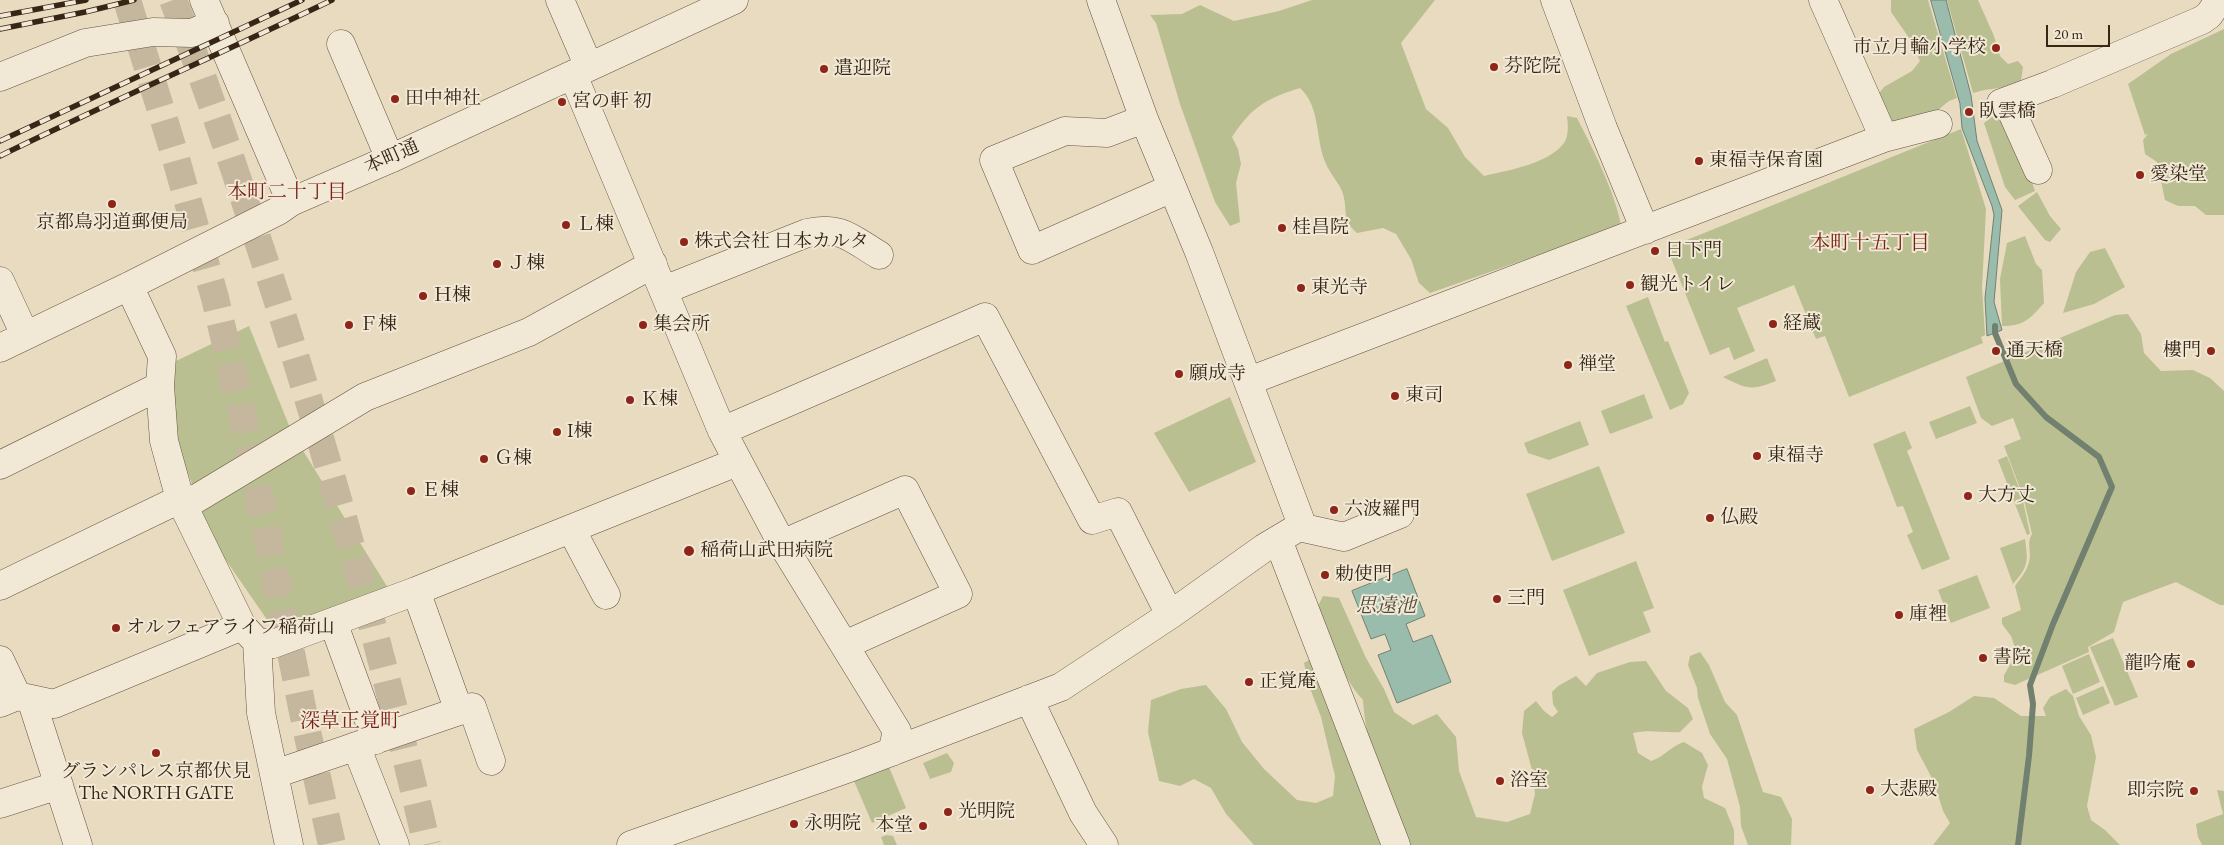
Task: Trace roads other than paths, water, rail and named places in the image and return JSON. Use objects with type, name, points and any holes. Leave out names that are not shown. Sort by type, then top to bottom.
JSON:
[{"type":"street","points":[[560,0],[581,71],[653,264],[722,431],[782,544],[897,731],[892,752]]},
{"type":"street","name":"本町通","points":[[0,348],[129,286],[278,211],[291,202],[390,159],[734,0]]},
{"type":"street","points":[[632,845],[892,752],[1060,688],[1170,615],[1264,548],[1289,533],[1301,522],[1249,381],[1144,119],[1101,0]]},
{"type":"street","points":[[1555,0],[1603,128],[1646,230]]},
{"type":"street","points":[[1823,0],[1884,138]]},
{"type":"street","points":[[2038,170],[2004,102],[2052,84],[2202,20],[2209,15],[2219,0]]},
{"type":"street","points":[[0,77],[85,43],[153,32],[192,33],[209,12],[291,202]]},
{"type":"street","points":[[341,44],[390,159]]},
{"type":"street","points":[[1144,119],[1108,133],[1065,131],[994,160],[1032,250],[1172,188]]},
{"type":"street","points":[[1249,381],[1425,312],[1646,230],[1884,138],[1938,124]]},
{"type":"street","points":[[664,290],[807,233],[821,230],[838,231],[879,255]]},
{"type":"street","points":[[0,586],[182,502],[365,397],[529,332],[653,264]]},
{"type":"street","points":[[0,281],[25,335]]},
{"type":"street","points":[[129,286],[162,356],[160,386],[164,441],[182,502],[250,634],[261,713],[290,845]]},
{"type":"street","points":[[722,431],[985,317],[1092,520],[1118,512],[1170,615]]},
{"type":"street","points":[[3,457],[160,386]]},
{"type":"street","points":[[16,699],[54,704],[250,634],[273,644],[416,591],[737,462]]},
{"type":"street","points":[[782,544],[905,490],[958,594],[845,645]]},
{"type":"street","points":[[1289,533],[1344,537],[1400,514]]},
{"type":"street","points":[[571,529],[606,595]]},
{"type":"street","points":[[1289,533],[1396,845]]},
{"type":"street","points":[[416,591],[459,711]]},
{"type":"street","points":[[332,622],[396,845]]},
{"type":"street","points":[[0,660],[16,699],[59,785],[78,845]]},
{"type":"street","points":[[1029,700],[1083,813],[1104,845]]},
{"type":"street","points":[[275,774],[472,707],[491,761]]},
{"type":"street","points":[[0,804],[59,785]]},
{"type":"water","points":[[1931,0],[1946,0],[1971,95],[1977,141],[2002,210],[1994,302],[2002,330],[1987,336],[1985,298],[1994,215],[1962,128],[1960,104]]},
{"type":"water","name":"思遠池","points":[[1407,569],[1425,616],[1406,624],[1413,642],[1432,635],[1451,682],[1397,703],[1378,655],[1391,650],[1385,634],[1371,639],[1352,591]]},
{"type":"waterway","points":[[1995,326],[1995,333],[2016,384],[2046,417],[2099,457],[2112,487],[2053,624],[2030,685],[2033,704],[2029,756],[2018,845]]},
{"type":"tunnel","points":[[127,0],[176,159],[215,298],[247,435],[306,727],[332,845]]},
{"type":"tunnel","points":[[173,0],[227,148],[282,313],[328,464],[390,692],[427,845]]},
{"type":"railway","points":[[0,16],[86,0]]},
{"type":"railway","points":[[0,29],[134,0]]},
{"type":"railway","points":[[0,141],[302,0]]},
{"type":"railway","points":[[0,156],[332,0]]},
{"type":"place","name":"市立月輪小学校","points":[[1996,48]]},
{"type":"place","name":"芬陀院","points":[[1494,67]]},
{"type":"place","name":"遣迎院","points":[[824,69]]},
{"type":"place","name":"田中神社","points":[[395,99]]},
{"type":"place","name":"宮の軒 初","points":[[562,102]]},
{"type":"place","name":"臥雲橋","points":[[1969,112]]},
{"type":"place","name":"東福寺保育園","points":[[1699,161]]},
{"type":"place","name":"愛染堂","points":[[2140,175]]},
{"type":"place","name":"京都鳥羽道郵便局","points":[[112,204]]},
{"type":"place","name":"Ｌ棟","points":[[566,225]]},
{"type":"place","name":"桂昌院","points":[[1282,228]]},
{"type":"place","name":"株式会社 日本カルタ","points":[[684,242]]},
{"type":"place","name":"日下門","points":[[1655,251]]},
{"type":"place","name":"Ｊ棟","points":[[497,264]]},
{"type":"place","name":"観光トイレ","points":[[1630,285]]},
{"type":"place","name":"東光寺","points":[[1301,288]]},
{"type":"place","name":"Ｈ棟","points":[[423,296]]},
{"type":"place","name":"経蔵","points":[[1773,324]]},
{"type":"place","name":"Ｆ棟","points":[[349,325]]},
{"type":"place","name":"集会所","points":[[643,325]]},
{"type":"place","name":"通天橋","points":[[1996,351]]},
{"type":"place","name":"樓門","points":[[2211,351]]},
{"type":"place","name":"禅堂","points":[[1568,365]]},
{"type":"place","name":"願成寺","points":[[1179,374]]},
{"type":"place","name":"東司","points":[[1395,396]]},
{"type":"place","name":"Ｋ棟","points":[[630,400]]},
{"type":"place","name":"Ⅰ棟","points":[[557,432]]},
{"type":"place","name":"東福寺","points":[[1757,456]]},
{"type":"place","name":"Ｇ棟","points":[[484,459]]},
{"type":"place","name":"Ｅ棟","points":[[411,491]]},
{"type":"place","name":"大方丈","points":[[1968,496]]},
{"type":"place","name":"六波羅門","points":[[1334,510]]},
{"type":"place","name":"仏殿","points":[[1710,518]]},
{"type":"place","name":"稲荷山武田病院","points":[[689,551]]},
{"type":"place","name":"勅使門","points":[[1325,575]]},
{"type":"place","name":"三門","points":[[1497,599]]},
{"type":"place","name":"庫裡","points":[[1899,615]]},
{"type":"place","name":"オルフェアライフ稲荷山","points":[[116,628]]},
{"type":"place","name":"書院","points":[[1983,658]]},
{"type":"place","name":"龍吟庵","points":[[2191,664]]},
{"type":"place","name":"正覚庵","points":[[1249,682]]},
{"type":"place","name":"グランパレス京都伏見 The NORTH GATE","points":[[156,753]]},
{"type":"place","name":"浴室","points":[[1500,781]]},
{"type":"place","name":"大悲殿","points":[[1870,790]]},
{"type":"place","name":"即宗院","points":[[2194,791]]},
{"type":"place","name":"光明院","points":[[948,812]]},
{"type":"place","name":"永明院","points":[[794,824]]},
{"type":"place","name":"本堂","points":[[923,826]]},
{"type":"district","name":"本町二十丁目","points":[[287,193]]},
{"type":"district","name":"本町十五丁目","points":[[1870,244]]},
{"type":"district","name":"深草正覚町","points":[[350,722]]}]
